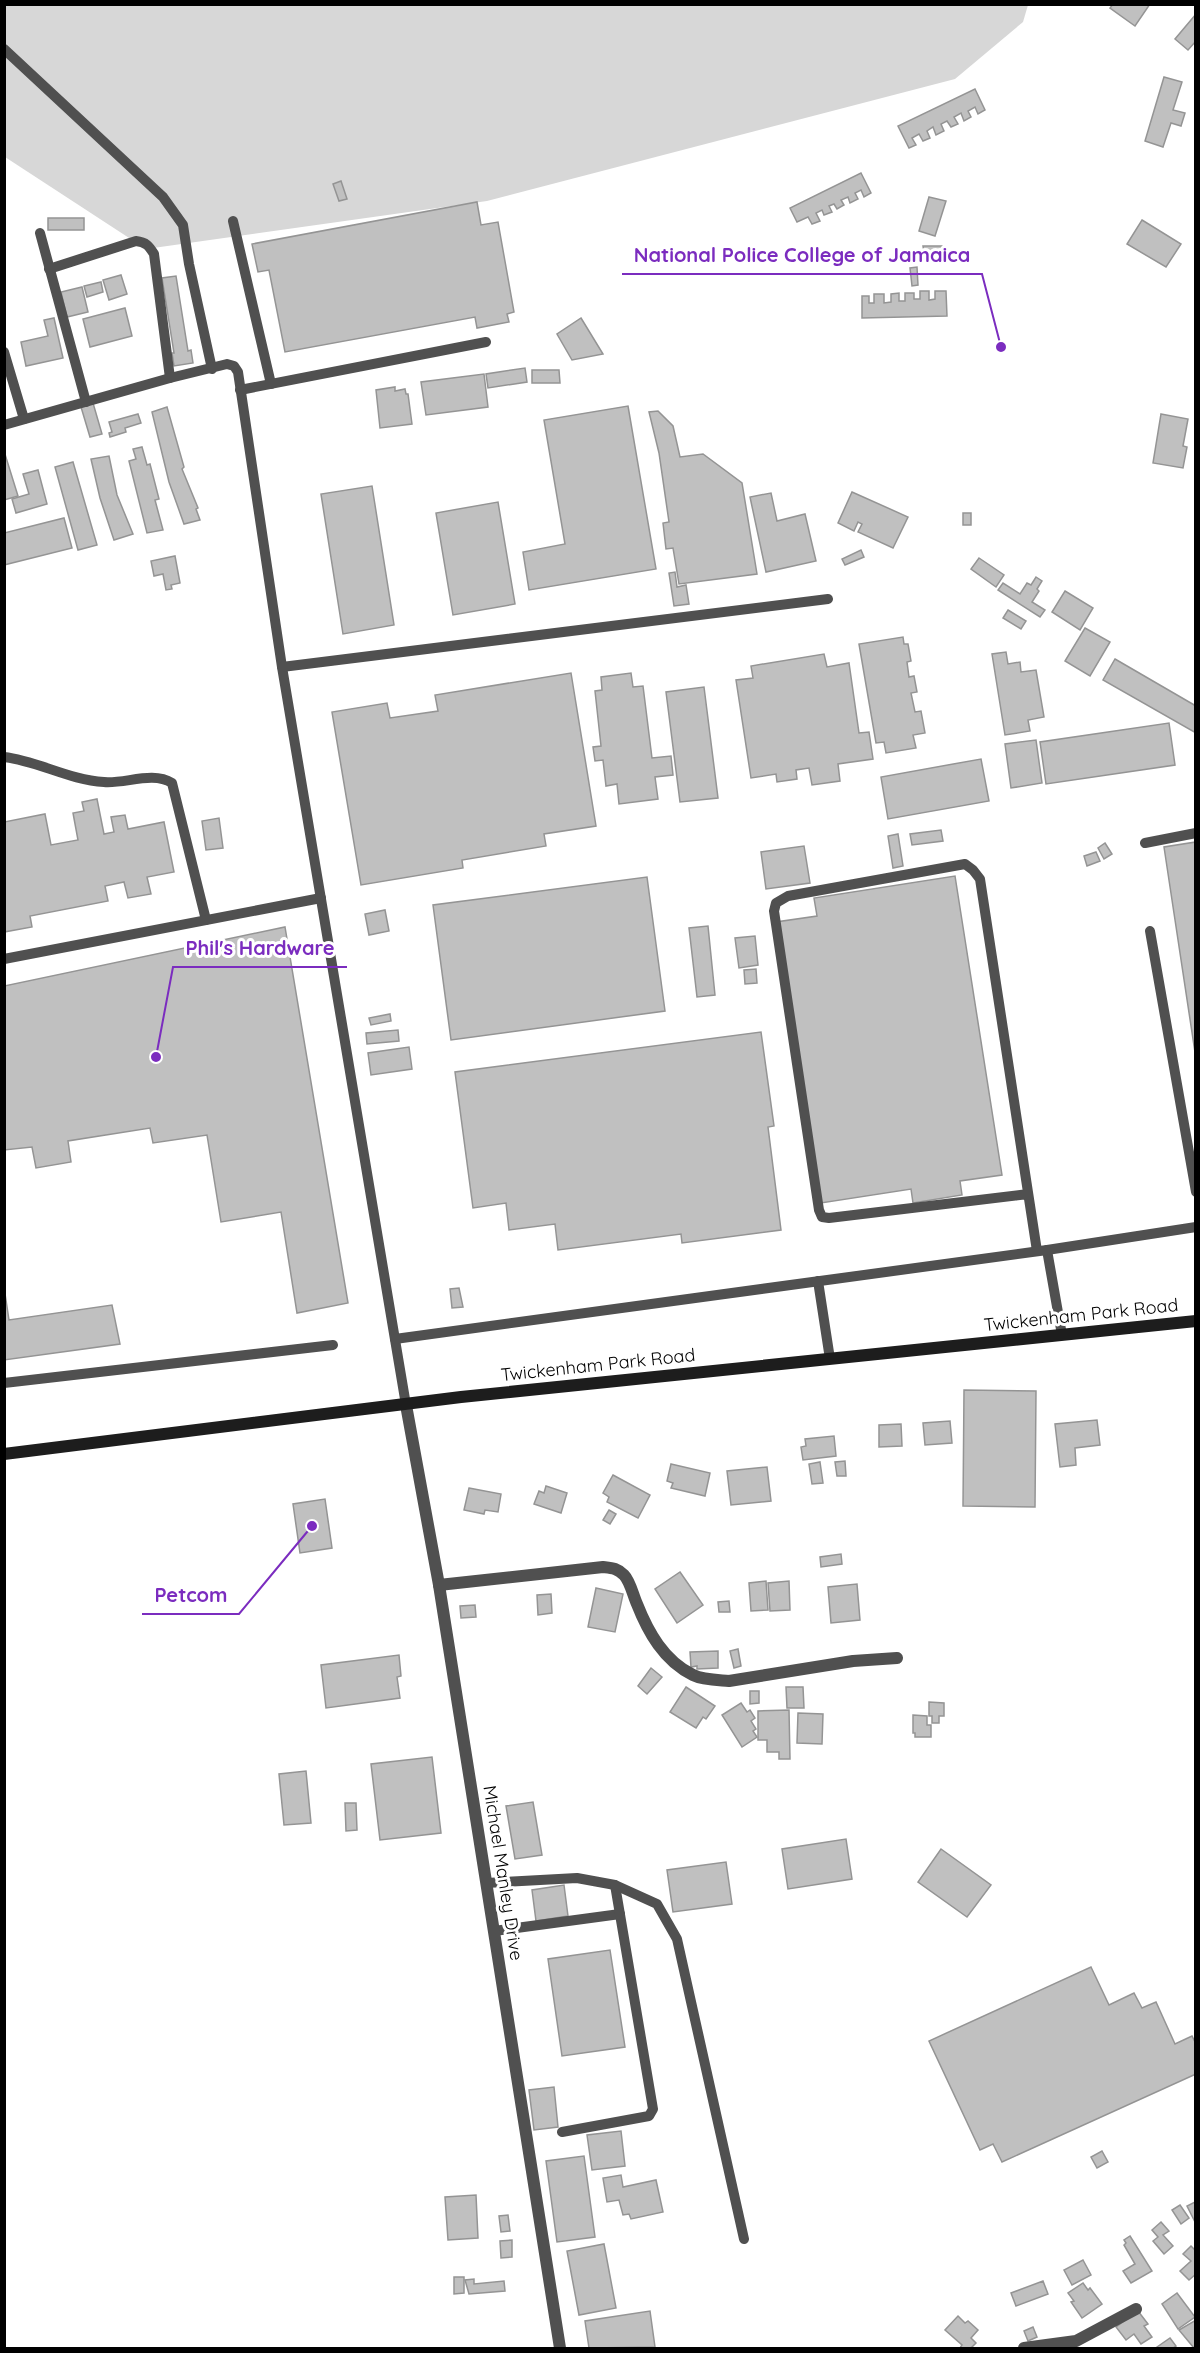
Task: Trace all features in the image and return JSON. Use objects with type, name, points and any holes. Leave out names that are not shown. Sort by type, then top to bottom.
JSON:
[{"type":"main road","name":"Twickenham Park Road","points":[[4,1454],[406,1404],[1196,1321]]},
{"type":"street","name":"Michael Manley Drive","points":[[406,1404],[439,1585],[560,2349]]},
{"type":"street","points":[[439,1585],[603,1566],[617,1569],[626,1577],[641,1615],[659,1648],[676,1664],[694,1676],[710,1679],[729,1681],[853,1661],[897,1658]]},
{"type":"street","points":[[1024,2349],[1076,2341],[1136,2309]]},
{"type":"lane","points":[[4,49],[163,197],[183,225],[189,264],[212,369]]},
{"type":"lane","points":[[233,221],[271,384]]},
{"type":"lane","points":[[40,233],[86,402]]},
{"type":"lane","points":[[49,269],[136,241],[143,241],[150,247],[154,254],[170,378]]},
{"type":"lane","points":[[240,390],[486,342]]},
{"type":"lane","points":[[4,352],[24,419]]},
{"type":"lane","points":[[4,425],[227,364],[234,366],[237,372],[282,667],[406,1404]]},
{"type":"lane","points":[[282,667],[828,599]]},
{"type":"lane","points":[[4,757],[101,782],[128,782],[158,777],[172,783],[206,920]]},
{"type":"lane","points":[[1145,843],[1196,833]]},
{"type":"lane","points":[[1029,1194],[822,1217],[819,1210],[774,911],[776,903],[788,896],[965,864],[980,879],[1029,1194],[1062,1335]]},
{"type":"lane","points":[[4,959],[321,898]]},
{"type":"lane","points":[[1150,931],[1196,1192]]},
{"type":"lane","points":[[395,1339],[1042,1251],[1196,1227]]},
{"type":"lane","points":[[818,1281],[830,1359]]},
{"type":"lane","points":[[4,1383],[333,1345]]},
{"type":"lane","points":[[486,1883],[577,1878],[615,1885],[657,1904],[677,1939],[744,2240]]},
{"type":"lane","points":[[562,2132],[649,2116],[652,2109],[615,1885]]},
{"type":"lane","points":[[494,1931],[620,1914]]},
{"type":"shaded area","points":[[4,5],[1028,5],[1023,22],[955,79],[487,201],[146,249],[5,157]]},
{"type":"building","points":[[1113,4],[1150,4],[1135,26],[1110,8]]},
{"type":"building","points":[[1196,14],[1196,41],[1188,50],[1175,39]]},
{"type":"building","points":[[1164,77],[1182,82],[1173,110],[1185,113],[1181,126],[1171,123],[1163,147],[1145,141]]},
{"type":"building","points":[[975,89],[985,110],[978,114],[975,107],[968,111],[971,117],[964,121],[961,113],[954,117],[958,124],[951,127],[947,121],[941,124],[944,131],[936,135],[933,127],[927,131],[930,138],[923,141],[919,134],[912,138],[916,145],[909,148],[898,126]]},
{"type":"building","points":[[861,173],[871,193],[864,197],[861,190],[855,193],[858,199],[850,203],[848,197],[841,200],[844,205],[837,209],[834,204],[829,206],[832,212],[824,215],[822,210],[816,213],[820,221],[812,224],[808,217],[797,222],[790,208]]},
{"type":"building","points":[[341,181],[347,199],[339,201],[333,184]]},
{"type":"building","points":[[929,197],[946,201],[935,236],[919,231]]},
{"type":"building","points":[[477,202],[481,225],[498,222],[514,312],[507,314],[509,322],[477,328],[475,317],[285,352],[269,270],[258,272],[252,244]]},
{"type":"building","points":[[48,218],[84,218],[84,230],[48,230]]},
{"type":"building","points":[[1142,220],[1181,244],[1166,267],[1127,244]]},
{"type":"building","points":[[923,246],[942,246],[942,252],[924,253]]},
{"type":"building","points":[[917,267],[918,285],[912,286],[910,268]]},
{"type":"building","points":[[121,275],[127,294],[109,300],[103,280]]},
{"type":"building","points":[[176,276],[188,351],[191,350],[193,363],[174,366],[162,278]]},
{"type":"building","points":[[101,282],[103,292],[87,297],[84,286]]},
{"type":"building","points":[[82,287],[88,312],[67,317],[61,292]]},
{"type":"building","points":[[920,291],[929,291],[929,300],[935,299],[935,291],[946,291],[947,316],[862,318],[862,296],[869,296],[869,303],[874,303],[874,294],[884,294],[884,303],[891,302],[891,294],[899,293],[899,301],[905,301],[905,293],[914,293],[914,299],[920,299]]},
{"type":"building","points":[[125,308],[132,336],[90,347],[83,319]]},
{"type":"building","points":[[54,318],[63,358],[26,366],[21,342],[48,336],[44,320]]},
{"type":"building","points":[[581,318],[603,354],[572,360],[557,334]]},
{"type":"building","points":[[525,368],[527,382],[488,388],[486,374]]},
{"type":"building","points":[[532,370],[559,370],[560,383],[532,383]]},
{"type":"building","points":[[484,374],[488,407],[426,415],[421,382]]},
{"type":"building","points":[[395,387],[395,391],[405,389],[408,394],[412,424],[380,428],[376,390]]},
{"type":"building","points":[[93,403],[102,434],[90,437],[81,407]]},
{"type":"building","points":[[628,406],[656,569],[529,590],[523,552],[565,544],[544,420]]},
{"type":"building","points":[[167,407],[184,467],[182,469],[198,508],[196,509],[200,520],[184,524],[169,482],[152,412]]},
{"type":"building","points":[[658,411],[673,426],[680,457],[703,454],[742,483],[757,574],[679,584],[673,548],[666,549],[663,523],[669,522],[659,453],[649,412]]},
{"type":"building","points":[[138,414],[141,423],[125,428],[126,432],[110,437],[109,433],[112,432],[109,422]]},
{"type":"building","points":[[1161,414],[1188,419],[1183,446],[1187,447],[1183,468],[1153,463]]},
{"type":"building","points":[[142,447],[147,465],[150,464],[159,499],[155,500],[163,530],[147,533],[129,461],[136,459],[133,449]]},
{"type":"building","points":[[4,451],[18,496],[4,500]]},
{"type":"building","points":[[109,456],[117,495],[133,534],[114,540],[100,498],[91,459]]},
{"type":"building","points":[[73,462],[97,545],[78,550],[55,467]]},
{"type":"building","points":[[38,470],[47,504],[16,513],[12,499],[29,494],[23,474]]},
{"type":"building","points":[[372,486],[394,625],[343,634],[321,494]]},
{"type":"building","points":[[852,492],[908,517],[893,548],[858,532],[862,524],[858,522],[854,531],[838,523]]},
{"type":"building","points":[[771,493],[777,521],[805,514],[816,561],[766,572],[750,497]]},
{"type":"building","points":[[498,502],[515,604],[453,615],[436,513]]},
{"type":"building","points":[[963,513],[971,513],[971,525],[963,525]]},
{"type":"building","points":[[64,518],[72,548],[4,565],[4,533]]},
{"type":"building","points":[[861,550],[864,557],[845,565],[842,559]]},
{"type":"building","points":[[175,556],[180,583],[171,585],[172,589],[166,590],[163,574],[154,576],[151,561]]},
{"type":"building","points":[[979,558],[1004,575],[996,587],[971,569]]},
{"type":"building","points":[[675,572],[677,587],[686,585],[689,604],[674,606],[669,573]]},
{"type":"building","points":[[1036,577],[1042,581],[1032,602],[1045,610],[1040,617],[998,590],[1003,583],[1020,594],[1027,583],[1031,585]]},
{"type":"building","points":[[1065,591],[1093,608],[1080,630],[1052,612]]},
{"type":"building","points":[[1008,610],[1026,621],[1021,629],[1003,618]]},
{"type":"building","points":[[1085,628],[1110,642],[1090,676],[1065,661]]},
{"type":"building","points":[[903,637],[904,644],[908,644],[911,661],[907,662],[909,677],[914,676],[917,692],[911,693],[915,712],[921,711],[925,733],[913,735],[916,748],[886,753],[884,742],[876,743],[859,644]]},
{"type":"building","points":[[1006,652],[1008,664],[1020,662],[1021,672],[1036,670],[1044,717],[1028,720],[1030,731],[1005,735],[992,654]]},
{"type":"building","points":[[824,654],[827,667],[849,663],[859,733],[869,732],[873,759],[838,764],[840,781],[812,785],[809,768],[796,770],[797,779],[777,782],[776,774],[751,778],[736,680],[753,678],[751,666]]},
{"type":"building","points":[[1115,659],[1196,706],[1196,733],[1103,680]]},
{"type":"building","points":[[571,673],[596,826],[544,834],[546,846],[462,860],[463,868],[361,885],[332,712],[387,703],[390,718],[438,711],[435,695]]},
{"type":"building","points":[[631,673],[633,687],[643,686],[652,758],[671,756],[673,775],[655,777],[658,799],[619,804],[617,784],[606,786],[603,760],[595,761],[593,747],[601,746],[595,691],[602,690],[601,677]]},
{"type":"building","points":[[704,687],[718,798],[680,802],[666,692]]},
{"type":"building","points":[[1169,723],[1175,765],[1046,784],[1040,742]]},
{"type":"building","points":[[1036,740],[1042,783],[1011,788],[1005,744]]},
{"type":"building","points":[[981,759],[989,801],[888,819],[881,777]]},
{"type":"building","points":[[97,799],[104,834],[114,832],[111,817],[125,815],[128,829],[164,822],[174,872],[147,877],[151,894],[128,898],[124,882],[105,886],[108,901],[30,916],[32,927],[4,932],[4,822],[45,814],[51,845],[78,840],[73,813],[84,811],[82,802]]},
{"type":"building","points":[[219,818],[223,848],[206,850],[202,821]]},
{"type":"building","points":[[941,830],[943,841],[912,845],[910,834]]},
{"type":"building","points":[[898,834],[903,866],[893,868],[888,836]]},
{"type":"building","points":[[1196,842],[1196,1059],[1164,847]]},
{"type":"building","points":[[1105,843],[1112,854],[1104,859],[1098,848]]},
{"type":"building","points":[[804,846],[810,883],[766,889],[761,852]]},
{"type":"building","points":[[1096,852],[1100,861],[1087,866],[1084,856]]},
{"type":"building","points":[[955,876],[1002,1175],[960,1181],[962,1195],[913,1203],[911,1189],[821,1203],[776,922],[817,916],[814,898]]},
{"type":"building","points":[[647,877],[665,1011],[451,1040],[433,905]]},
{"type":"building","points":[[385,910],[389,931],[369,935],[365,914]]},
{"type":"building","points":[[708,926],[715,995],[697,997],[689,928]]},
{"type":"building","points":[[285,927],[348,1303],[297,1313],[281,1212],[221,1222],[207,1135],[153,1143],[150,1128],[68,1141],[71,1162],[36,1168],[32,1147],[4,1150],[4,986]]},
{"type":"building","points":[[755,936],[758,965],[739,968],[735,938]]},
{"type":"building","points":[[756,969],[757,983],[745,984],[744,970]]},
{"type":"building","points":[[390,1014],[391,1021],[371,1025],[369,1018]]},
{"type":"building","points":[[398,1030],[399,1041],[367,1044],[366,1033]]},
{"type":"building","points":[[761,1032],[774,1126],[768,1127],[781,1230],[682,1243],[681,1234],[558,1250],[555,1224],[509,1230],[506,1203],[473,1208],[455,1072]]},
{"type":"building","points":[[409,1047],[412,1069],[371,1075],[368,1053]]},
{"type":"building","points":[[4,1287],[9,1320],[112,1305],[120,1344],[4,1360]]},
{"type":"building","points":[[459,1288],[463,1307],[452,1308],[450,1289]]},
{"type":"building","points":[[964,1390],[1036,1391],[1035,1507],[963,1506]]},
{"type":"building","points":[[1097,1420],[1100,1445],[1075,1448],[1076,1465],[1060,1467],[1055,1424]]},
{"type":"building","points":[[950,1421],[952,1443],[925,1445],[923,1423]]},
{"type":"building","points":[[901,1424],[902,1446],[879,1447],[879,1425]]},
{"type":"building","points":[[834,1436],[836,1456],[803,1460],[801,1447],[806,1446],[805,1439]]},
{"type":"building","points":[[845,1461],[846,1476],[837,1476],[835,1462]]},
{"type":"building","points":[[820,1462],[823,1483],[812,1484],[809,1464]]},
{"type":"building","points":[[671,1464],[710,1473],[705,1496],[671,1488],[673,1483],[667,1481]]},
{"type":"building","points":[[767,1467],[771,1501],[731,1505],[727,1471]]},
{"type":"building","points":[[613,1475],[650,1495],[638,1518],[607,1502],[609,1497],[603,1493]]},
{"type":"building","points":[[546,1486],[567,1493],[561,1513],[534,1504],[539,1491],[544,1493]]},
{"type":"building","points":[[469,1488],[501,1494],[498,1512],[485,1510],[484,1514],[464,1510]]},
{"type":"building","points":[[325,1499],[332,1548],[300,1553],[293,1504]]},
{"type":"building","points":[[609,1510],[616,1514],[610,1524],[603,1520]]},
{"type":"building","points":[[841,1554],[842,1564],[821,1567],[820,1557]]},
{"type":"building","points":[[680,1572],[703,1605],[677,1623],[655,1589]]},
{"type":"building","points":[[766,1581],[768,1610],[751,1611],[749,1583]]},
{"type":"building","points":[[789,1581],[790,1610],[770,1611],[768,1583]]},
{"type":"building","points":[[857,1584],[860,1620],[831,1623],[828,1587]]},
{"type":"building","points":[[596,1588],[623,1594],[615,1632],[588,1627]]},
{"type":"building","points":[[551,1594],[552,1613],[538,1615],[537,1595]]},
{"type":"building","points":[[729,1601],[730,1612],[719,1612],[718,1602]]},
{"type":"building","points":[[475,1605],[476,1617],[461,1618],[460,1606]]},
{"type":"building","points":[[738,1649],[741,1666],[734,1668],[730,1651]]},
{"type":"building","points":[[718,1651],[718,1668],[691,1667],[690,1652]]},
{"type":"building","points":[[399,1655],[401,1676],[397,1677],[400,1698],[326,1708],[321,1665]]},
{"type":"building","points":[[651,1668],[662,1677],[647,1694],[638,1686]]},
{"type":"building","points":[[686,1687],[715,1706],[706,1719],[703,1717],[696,1728],[670,1712]]},
{"type":"building","points":[[786,1687],[803,1687],[804,1708],[787,1708]]},
{"type":"building","points":[[750,1691],[759,1691],[759,1703],[750,1704]]},
{"type":"building","points":[[929,1702],[944,1703],[944,1716],[939,1716],[939,1723],[932,1723],[932,1716],[929,1716]]},
{"type":"building","points":[[741,1703],[747,1712],[750,1710],[755,1718],[751,1721],[756,1729],[753,1731],[757,1737],[742,1747],[722,1715]]},
{"type":"building","points":[[789,1710],[790,1759],[779,1759],[779,1752],[767,1752],[767,1740],[758,1740],[758,1711]]},
{"type":"building","points":[[798,1713],[823,1714],[822,1744],[797,1743]]},
{"type":"building","points":[[913,1715],[927,1716],[927,1725],[931,1725],[931,1737],[915,1737]]},
{"type":"building","points":[[432,1757],[441,1833],[380,1840],[371,1764]]},
{"type":"building","points":[[306,1771],[311,1823],[284,1825],[279,1774]]},
{"type":"building","points":[[533,1802],[542,1855],[515,1859],[506,1806]]},
{"type":"building","points":[[345,1803],[356,1803],[357,1830],[346,1831]]},
{"type":"building","points":[[846,1839],[852,1879],[788,1889],[782,1849]]},
{"type":"building","points":[[941,1849],[991,1885],[967,1917],[918,1882]]},
{"type":"building","points":[[726,1862],[732,1904],[673,1912],[667,1870]]},
{"type":"building","points":[[564,1885],[568,1916],[536,1921],[532,1890]]},
{"type":"building","points":[[610,1950],[625,2047],[562,2056],[548,1959]]},
{"type":"building","points":[[1091,1967],[1109,2005],[1134,1993],[1142,2008],[1156,2002],[1175,2044],[1192,2036],[1196,2044],[1196,2074],[1002,2162],[993,2144],[980,2150],[929,2041]]},
{"type":"building","points":[[554,2087],[558,2127],[534,2130],[529,2090]]},
{"type":"building","points":[[621,2131],[625,2166],[592,2170],[587,2135]]},
{"type":"building","points":[[1102,2151],[1108,2162],[1097,2168],[1091,2157]]},
{"type":"building","points":[[584,2156],[595,2237],[557,2242],[546,2161]]},
{"type":"building","points":[[621,2175],[623,2187],[656,2180],[663,2212],[631,2219],[629,2214],[623,2215],[619,2200],[607,2202],[603,2178]]},
{"type":"building","points":[[476,2195],[478,2238],[448,2240],[445,2197]]},
{"type":"building","points":[[1196,2202],[1196,2224],[1187,2206]]},
{"type":"building","points":[[1180,2205],[1189,2218],[1181,2224],[1172,2210]]},
{"type":"building","points":[[508,2215],[510,2231],[501,2232],[499,2216]]},
{"type":"building","points":[[1161,2222],[1169,2231],[1163,2235],[1173,2246],[1164,2254],[1153,2241],[1158,2237],[1152,2230]]},
{"type":"building","points":[[1130,2236],[1152,2271],[1131,2283],[1123,2271],[1135,2264],[1124,2245],[1126,2243],[1124,2240]]},
{"type":"building","points":[[512,2240],[512,2257],[501,2258],[500,2241]]},
{"type":"building","points":[[604,2244],[616,2308],[579,2315],[567,2251]]},
{"type":"building","points":[[1191,2246],[1196,2251],[1196,2274],[1189,2280],[1180,2271],[1191,2261],[1183,2254]]},
{"type":"building","points":[[1083,2260],[1091,2275],[1072,2285],[1064,2270]]},
{"type":"building","points":[[454,2277],[464,2277],[464,2293],[454,2294]]},
{"type":"building","points":[[474,2279],[474,2284],[504,2281],[505,2291],[469,2294],[465,2280]]},
{"type":"building","points":[[1043,2281],[1048,2294],[1016,2306],[1011,2293]]},
{"type":"building","points":[[1083,2283],[1088,2290],[1090,2288],[1102,2304],[1082,2318],[1068,2293]]},
{"type":"building","points":[[1177,2293],[1195,2317],[1178,2329],[1162,2304]]},
{"type":"building","points":[[650,2311],[655,2347],[589,2348],[585,2321]]},
{"type":"building","points":[[1138,2311],[1148,2324],[1144,2326],[1152,2337],[1141,2344],[1134,2334],[1126,2340],[1116,2327]]},
{"type":"building","points":[[958,2316],[978,2330],[971,2338],[976,2343],[971,2348],[960,2348],[962,2345],[945,2330]]},
{"type":"building","points":[[1196,2320],[1196,2347],[1194,2348],[1179,2330]]},
{"type":"building","points":[[1033,2327],[1037,2337],[1028,2341],[1024,2331]]},
{"type":"building","points":[[1170,2338],[1176,2346],[1173,2348],[1157,2347]]},
{"type":"place","name":"National Police College of Jamaica","points":[[1001,347]]},
{"type":"place","name":"Phil's Hardware","points":[[156,1057]]},
{"type":"place","name":"Petcom","points":[[312,1526]]}]
